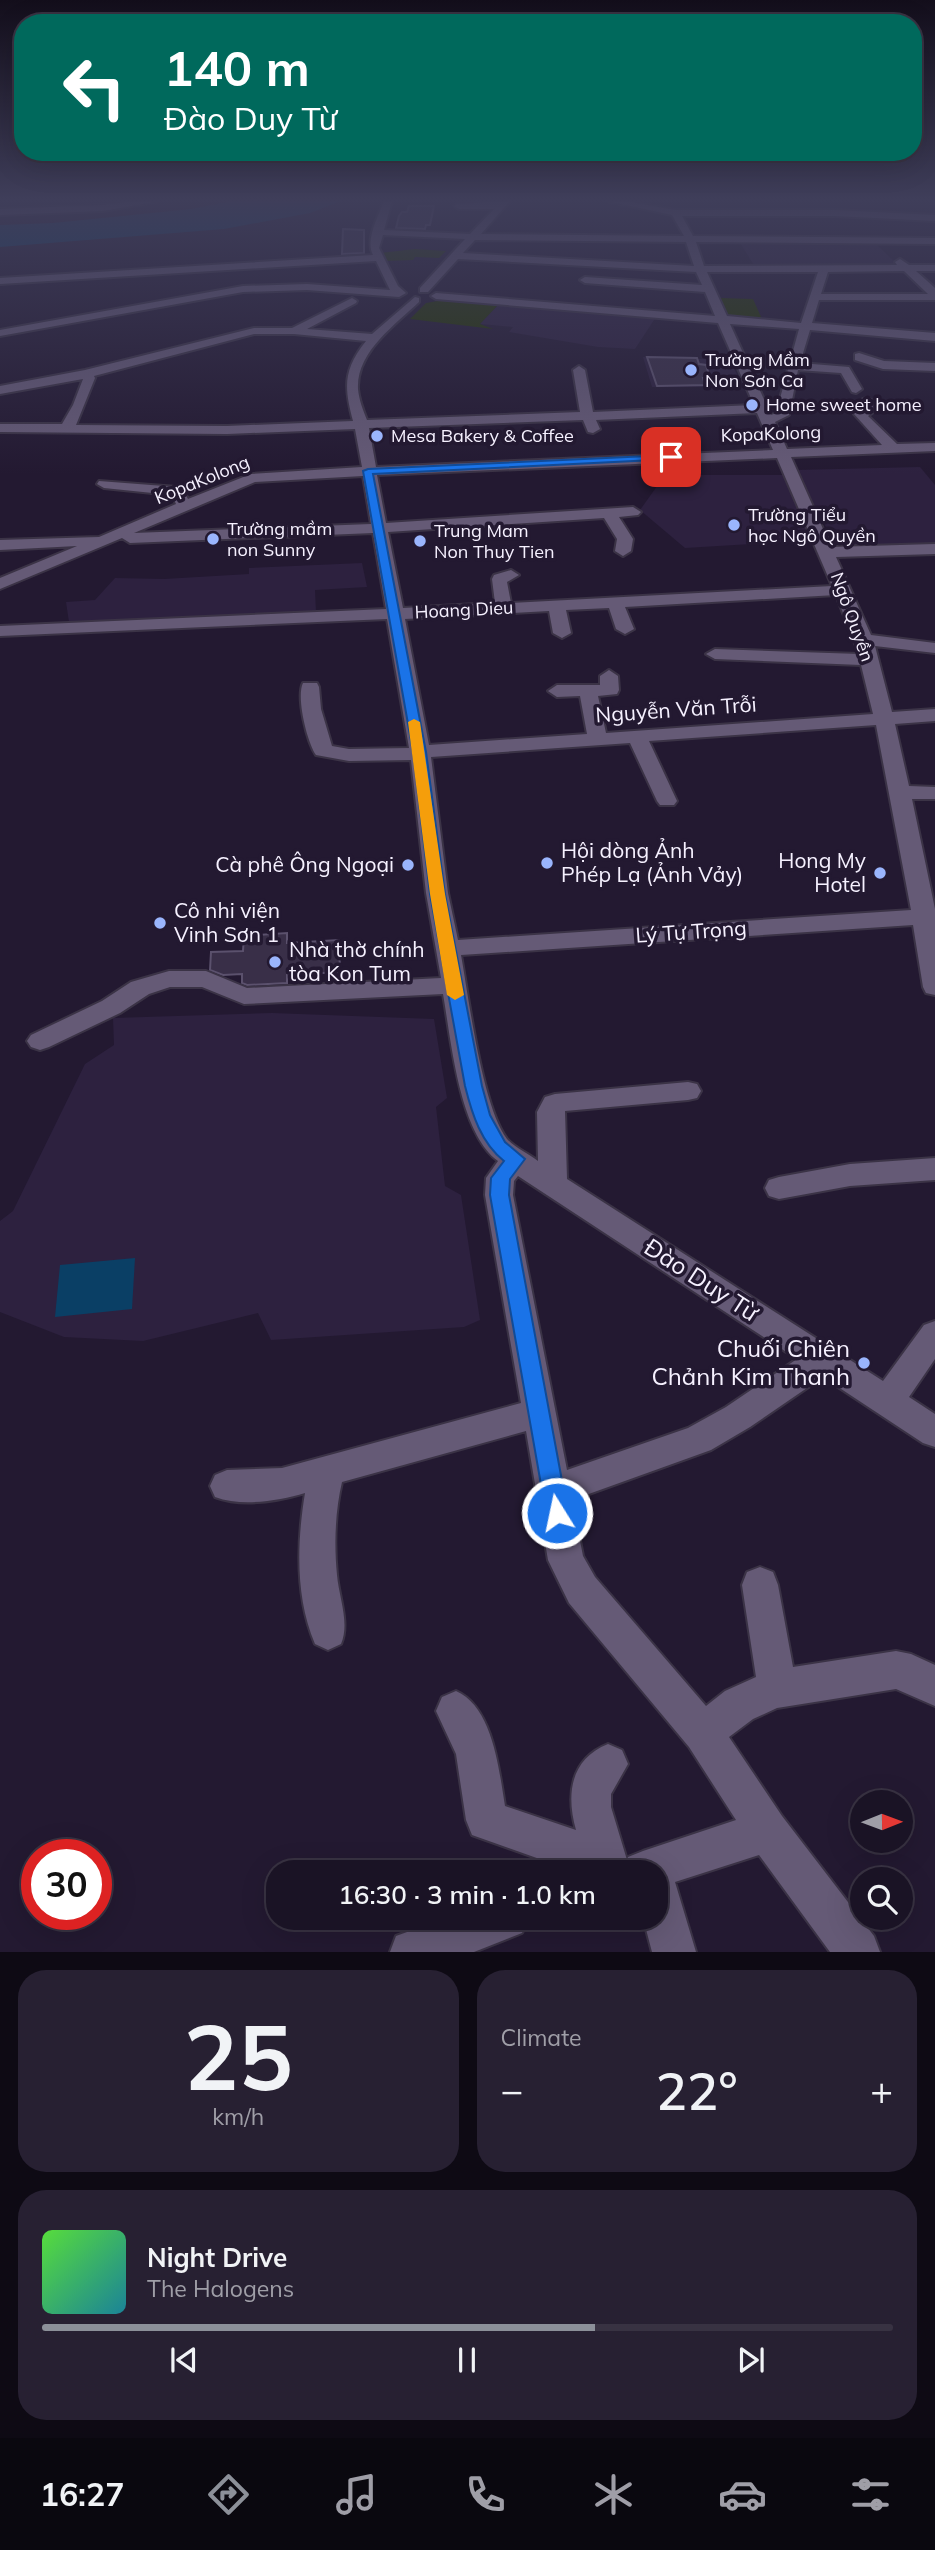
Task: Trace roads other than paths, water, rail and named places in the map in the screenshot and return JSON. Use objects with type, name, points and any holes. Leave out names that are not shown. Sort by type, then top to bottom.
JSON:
[{"type":"street","points":[[0,334],[201,292]]},
{"type":"street","points":[[377,292],[935,337]]},
{"type":"street","points":[[405,292],[410,294]]},
{"type":"street","name":"Đào Duy Từ","points":[[412,292],[357,364],[351,384],[361,424],[420,753],[447,948],[481,1115],[498,1147],[935,1432]]},
{"type":"street","name":"Ngô Quyền","points":[[711,292],[864,639],[929,917],[935,987]]},
{"type":"street","points":[[0,428],[183,432],[361,424],[481,414],[782,415],[793,366],[817,292]]},
{"type":"street","points":[[816,297],[935,296]]},
{"type":"street","points":[[294,331],[352,302]]},
{"type":"street","points":[[0,390],[24,383],[85,374],[254,331],[294,331],[376,338]]},
{"type":"street","points":[[859,357],[883,365],[935,368]]},
{"type":"street","points":[[793,366],[845,370],[856,389]]},
{"type":"street","points":[[18,370],[16,373],[24,383]]},
{"type":"street","points":[[579,370],[587,414],[593,429]]},
{"type":"street","points":[[65,429],[74,419],[82,402],[89,378],[85,374]]},
{"type":"street","points":[[868,402],[869,410],[861,414],[862,417],[893,448]]},
{"type":"street","name":"KopaKolong","points":[[0,584],[251,478],[935,447]]},
{"type":"street","points":[[104,484],[177,491],[186,507]]},
{"type":"street","points":[[0,545],[378,528],[632,512]]},
{"type":"street","points":[[609,514],[625,539],[623,551]]},
{"type":"street","points":[[828,552],[935,549]]},
{"type":"street","points":[[504,608],[499,582],[511,575]]},
{"type":"street","name":"Hoang Dieu","points":[[0,631],[394,614],[843,590]]},
{"type":"street","points":[[724,597],[740,615]]},
{"type":"street","points":[[615,602],[625,629]]},
{"type":"street","points":[[557,606],[562,632]]},
{"type":"street","points":[[864,639],[935,648]]},
{"type":"street","points":[[715,654],[768,665],[869,660]]},
{"type":"street","points":[[557,691],[610,690],[609,677]]},
{"type":"street","name":"Nguyễn Văn Trỗi","points":[[310,687],[312,709],[323,751],[349,755],[420,753],[935,715]]},
{"type":"street","points":[[588,691],[598,739]]},
{"type":"street","points":[[637,736],[667,801]]},
{"type":"street","points":[[900,792],[935,793]]},
{"type":"street","name":"Lý Tự Trọng","points":[[447,948],[929,917]]},
{"type":"street","points":[[40,1041],[111,1007],[140,988],[169,979],[206,979],[243,996],[454,985]]},
{"type":"street","points":[[553,1183],[551,1112],[555,1104],[688,1091]]},
{"type":"street","points":[[516,1159],[500,1178],[499,1195],[566,1560],[582,1590],[704,1733],[767,1831],[858,1951]]},
{"type":"street","points":[[779,1188],[850,1175],[935,1169]]},
{"type":"street","points":[[887,1401],[935,1334]]},
{"type":"street","points":[[553,1491],[699,1440],[823,1359]]},
{"type":"street","points":[[228,1486],[282,1484],[539,1413]]},
{"type":"street","points":[[327,1471],[318,1518],[323,1613],[328,1631]]},
{"type":"street","points":[[760,1585],[777,1689]]},
{"type":"street","points":[[704,1733],[739,1705],[777,1689],[896,1670],[912,1673],[935,1687]]},
{"type":"street","points":[[456,1711],[476,1750],[487,1820],[599,1860]]},
{"type":"street","points":[[608,1764],[591,1788],[590,1807],[627,1860]]},
{"type":"street","points":[[668,1863],[767,1831]]},
{"type":"street","points":[[412,1951],[472,1930]]},
{"type":"street","points":[[664,1930],[674,1951]]},
{"type":"water","points":[[135,1258],[132,1309],[55,1317],[60,1265]]},
{"type":"place","name":"Trường Mầm Non Sơn Ca","points":[[691,370]]},
{"type":"place","name":"Home sweet home","points":[[752,405]]},
{"type":"place","name":"Mesa Bakery & Coffee","points":[[377,436]]},
{"type":"place","name":"Trường Tiểu học Ngô Quyền","points":[[734,525]]},
{"type":"place","name":"Trường mầm non Sunny","points":[[213,539]]},
{"type":"place","name":"Trung Mam Non Thuy Tien","points":[[420,541]]},
{"type":"place","name":"Hội dòng Ảnh Phép Lạ (Ảnh Vảy)","points":[[547,863]]},
{"type":"place","name":"Cà phê Ông Ngoại","points":[[408,865]]},
{"type":"place","name":"Hong My Hotel","points":[[880,873]]},
{"type":"place","name":"Cô nhi viện Vinh Sơn 1","points":[[160,923]]},
{"type":"place","name":"Nhà thờ chính tòa Kon Tum","points":[[275,962]]},
{"type":"place","name":"Chuối Chiên Chảnh Kim Thanh","points":[[864,1363]]}]
